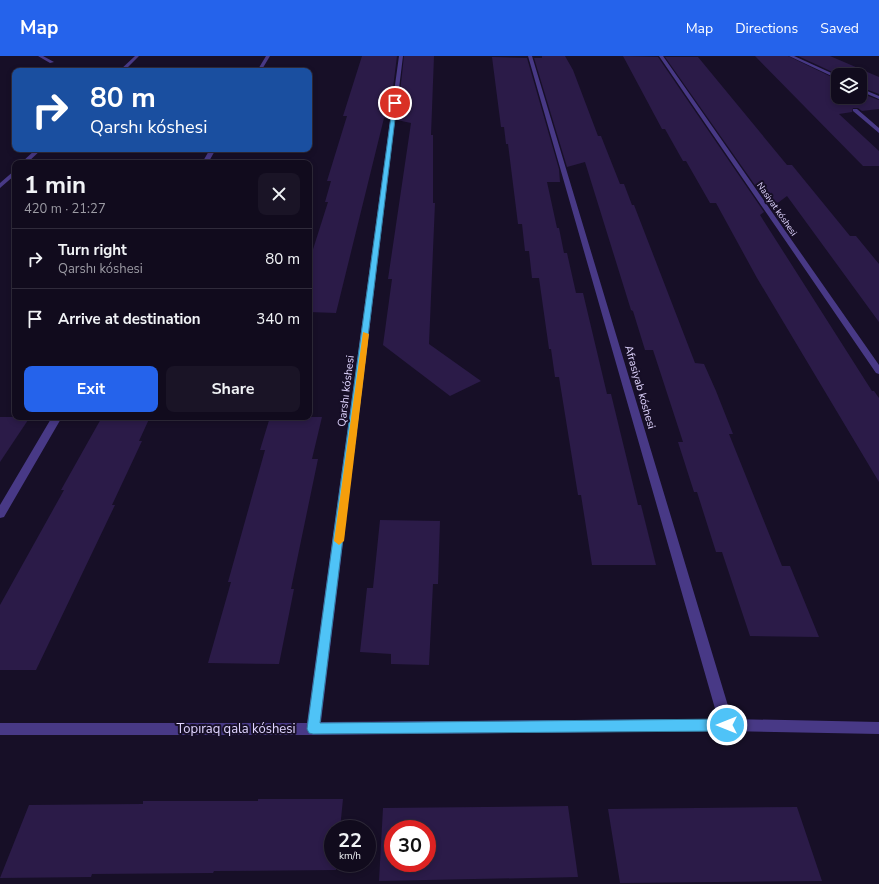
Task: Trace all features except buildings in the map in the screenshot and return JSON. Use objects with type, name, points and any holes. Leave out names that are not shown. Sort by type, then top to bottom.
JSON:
[{"type":"street","points":[[40,56],[52,62]]},
{"type":"street","points":[[124,68],[137,56]]},
{"type":"street","points":[[261,68],[268,56]]},
{"type":"street","name":"Qarshı kóshesi","points":[[313,729],[401,56]]},
{"type":"street","name":"Afrasiyab kóshesi","points":[[530,56],[727,725]]},
{"type":"street","name":"Nasiyat kóshesi","points":[[661,56],[879,371]]},
{"type":"street","points":[[791,56],[831,75]]},
{"type":"street","points":[[867,92],[879,98]]},
{"type":"street","points":[[855,110],[879,131]]},
{"type":"street","points":[[27,160],[36,152]]},
{"type":"street","points":[[0,186],[12,175]]},
{"type":"street","points":[[0,514],[55,420]]},
{"type":"street","name":"Topıraq qala kóshesi","points":[[0,729],[313,729],[727,725],[879,728]]},
{"type":"slow traffic","points":[[339,541],[366,334]]},
{"type":"route","points":[[395,103],[353,434],[313,729],[727,725]]}]
